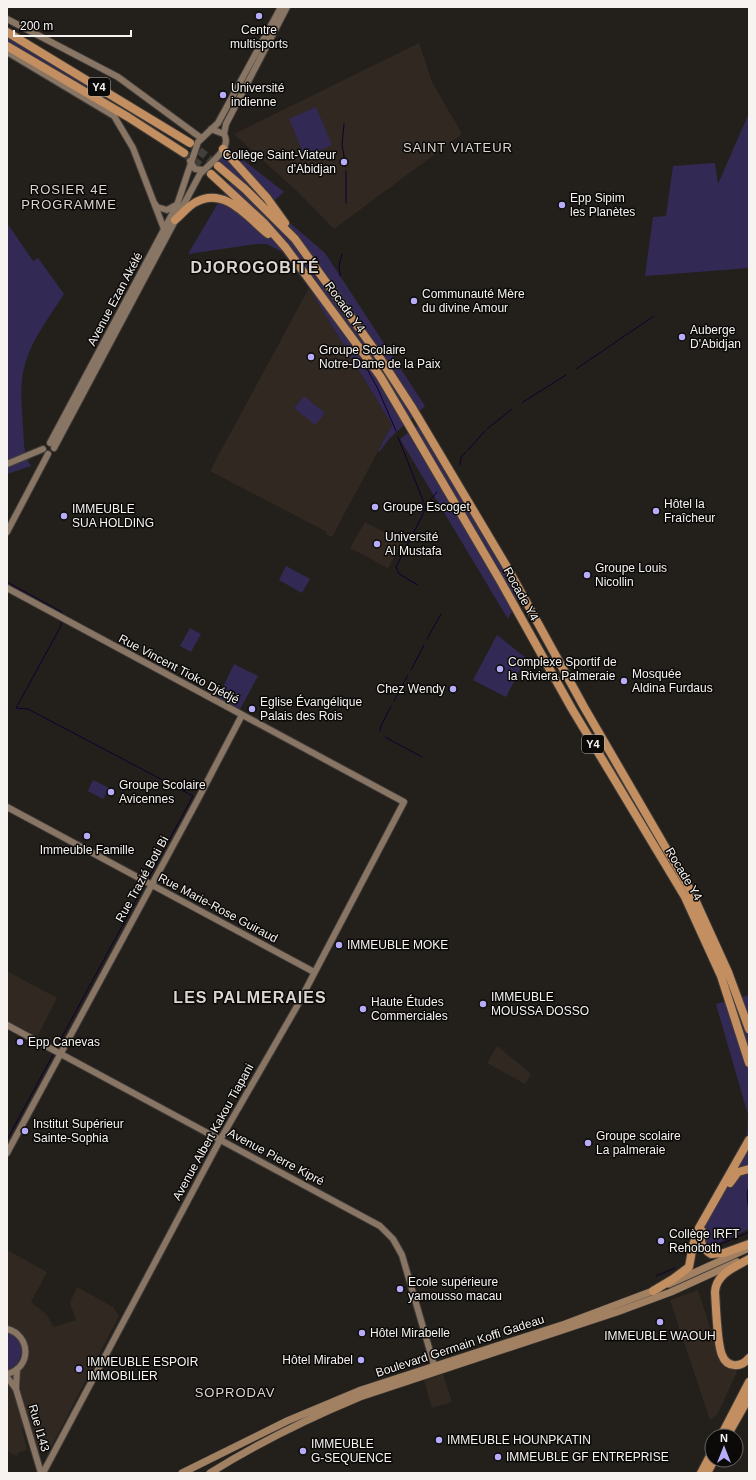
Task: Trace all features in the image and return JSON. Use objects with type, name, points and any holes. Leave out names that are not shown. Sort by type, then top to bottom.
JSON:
[{"type":"highway","name":"Y4","points":[[7,32],[190,143]]},
{"type":"highway","name":"Y4","points":[[7,46],[128,117],[184,153]]},
{"type":"highway","points":[[223,150],[267,198],[295,239]]},
{"type":"highway","name":"Rocade Y4","points":[[218,166],[245,189],[295,239],[385,365],[413,409],[507,567],[584,707],[692,893],[728,972],[749,1029]]},
{"type":"highway","name":"Rocade Y4","points":[[211,174],[264,223],[286,248],[380,376],[501,582],[572,708],[685,897],[721,976],[749,1063]]},
{"type":"highway","points":[[175,220],[195,202],[210,197],[220,198],[231,203],[286,248]]},
{"type":"highway","points":[[653,1291],[673,1280],[689,1267],[693,1245],[699,1228],[749,1140]]},
{"type":"highway","points":[[749,1169],[738,1172],[733,1178],[705,1226],[700,1239],[702,1246],[711,1254],[724,1253],[749,1244]]},
{"type":"highway","points":[[749,1258],[720,1278],[717,1282],[715,1292],[722,1355],[731,1365],[738,1366],[745,1363],[749,1358]]},
{"type":"highway","points":[[725,1428],[749,1382]]},
{"type":"highway","points":[[732,1428],[749,1397]]},
{"type":"main road","name":"Boulevard Germain Koffi Gadeau","points":[[182,1473],[223,1452],[332,1402],[434,1365],[565,1324],[653,1291],[749,1248]]},
{"type":"main road","name":"Boulevard Germain Koffi Gadeau","points":[[210,1473],[259,1443],[308,1419],[360,1397],[617,1312],[671,1292],[749,1258]]},
{"type":"street","points":[[7,19],[118,77],[201,138],[218,123],[281,7]]},
{"type":"street","points":[[223,150],[226,144],[224,134],[226,124],[287,7]]},
{"type":"street","points":[[7,52],[114,116],[133,148],[164,229]]},
{"type":"street","points":[[211,129],[224,134]]},
{"type":"street","name":"Avenue Ezan Akélé","points":[[52,446],[177,205],[187,180],[190,161],[201,138]]},
{"type":"street","name":"Avenue Ezan Akélé","points":[[52,446],[203,170],[223,150]]},
{"type":"street","points":[[190,161],[195,169],[203,170]]},
{"type":"street","points":[[154,204],[167,210],[177,205]]},
{"type":"street","points":[[7,464],[45,451],[52,452],[52,446],[45,444],[45,451],[7,532]]},
{"type":"street","name":"Rue Vincent Tioko Djédjé","points":[[7,588],[404,802]]},
{"type":"street","name":"Rue Trazié Boti Bi","points":[[7,1153],[242,715]]},
{"type":"street","name":"Avenue Albert Kakou Tiapani","points":[[42,1473],[220,1140],[296,1008],[404,802]]},
{"type":"street","name":"Rue Marie-Rose Guiraud","points":[[7,807],[314,972]]},
{"type":"street","name":"Avenue Pierre Kipré","points":[[7,1024],[373,1221],[387,1232],[393,1239],[402,1255],[434,1365]]},
{"type":"street","points":[[7,1329],[18,1333],[26,1346],[25,1359],[17,1369],[7,1374]]},
{"type":"street","name":"Rue I143","points":[[16,1389],[17,1369]]},
{"type":"street","name":"Rue I143","points":[[7,1377],[16,1389],[42,1473]]},
{"type":"shaded area","points":[[7,30],[102,92],[107,114],[7,55]]},
{"type":"shaded area","name":"Collège Saint-Viateur d'Abidjan","points":[[419,43],[432,82],[462,134],[334,229],[299,193],[234,134]]},
{"type":"shaded area","points":[[316,107],[332,145],[305,157],[289,119]]},
{"type":"shaded area","points":[[749,113],[749,268],[645,276],[653,217],[666,216],[673,166],[715,163],[718,184]]},
{"type":"shaded area","points":[[228,148],[284,192],[269,205],[325,253],[425,406],[389,439],[380,451],[378,451],[392,425],[309,288],[282,252],[267,244],[256,244],[188,254],[230,183],[216,163]]},
{"type":"shaded area","points":[[7,223],[33,261],[38,258],[64,294],[47,319],[32,346],[23,372],[21,396],[24,442],[25,452],[31,466],[7,474]]},
{"type":"shaded area","name":"Groupe Scolaire Notre-Dame de la Paix","points":[[309,288],[392,425],[332,537],[326,534],[327,532],[210,471]]},
{"type":"shaded area","points":[[304,396],[325,413],[315,425],[294,408]]},
{"type":"shaded area","points":[[424,421],[523,589],[508,619],[400,439]]},
{"type":"shaded area","name":"Université Al Mustafa","points":[[365,522],[403,542],[388,568],[350,548]]},
{"type":"shaded area","points":[[286,566],[310,579],[302,593],[279,580]]},
{"type":"shaded area","points":[[190,628],[201,634],[191,652],[180,646]]},
{"type":"shaded area","name":"Complexe Sportif de la Riviera Palmeraie","points":[[497,635],[526,658],[506,697],[473,680]]},
{"type":"shaded area","points":[[234,664],[258,676],[240,709],[218,698]]},
{"type":"shaded area","points":[[93,780],[109,788],[103,799],[88,791]]},
{"type":"shaded area","points":[[7,971],[57,998],[37,1037],[7,1021]]},
{"type":"shaded area","points":[[749,995],[749,1229],[707,1247],[702,1227],[746,1151],[748,1115],[716,1004]]},
{"type":"shaded area","points":[[497,1046],[531,1074],[525,1084],[487,1063]]},
{"type":"shaded area","points":[[7,1250],[47,1272],[31,1302],[46,1314],[54,1327],[76,1320],[70,1303],[77,1287],[113,1307],[119,1316],[48,1453],[44,1450],[38,1451],[31,1429],[22,1428],[27,1450],[19,1452],[17,1456],[7,1451]]},
{"type":"shaded area","points":[[698,1290],[718,1353],[737,1372],[717,1415],[710,1420],[670,1300]]},
{"type":"shaded area","points":[[7,1332],[17,1338],[23,1351],[17,1364],[7,1370]]},
{"type":"shaded area","points":[[443,1374],[452,1402],[432,1408],[424,1380]]},
{"type":"waterway","points":[[344,124],[342,145],[346,167]]},
{"type":"waterway","points":[[346,171],[346,203]]},
{"type":"waterway","points":[[340,276],[339,265],[342,254]]},
{"type":"waterway","points":[[576,369],[654,316]]},
{"type":"waterway","points":[[357,351],[377,387],[396,431]]},
{"type":"waterway","points":[[523,402],[566,375]]},
{"type":"waterway","points":[[487,429],[512,409]]},
{"type":"waterway","points":[[468,450],[485,431]]},
{"type":"waterway","points":[[398,437],[426,508],[396,567],[399,574],[418,585]]},
{"type":"waterway","points":[[460,465],[461,457],[466,452]]},
{"type":"waterway","points":[[426,505],[437,492]]},
{"type":"waterway","points":[[7,582],[62,612],[61,615]]},
{"type":"waterway","points":[[427,639],[441,614]]},
{"type":"waterway","points":[[61,620],[61,626],[16,708],[28,709],[193,796],[148,879]]},
{"type":"waterway","points":[[411,670],[424,645]]},
{"type":"waterway","points":[[394,701],[408,675]]},
{"type":"waterway","points":[[380,731],[391,706]]},
{"type":"waterway","points":[[385,737],[422,757]]},
{"type":"waterway","points":[[56,1048],[145,884]]},
{"type":"waterway","points":[[7,1140],[54,1053]]},
{"type":"waterway","points":[[749,1185],[747,1194],[749,1213]]},
{"type":"waterway","points":[[709,1249],[749,1232]]},
{"type":"waterway","points":[[656,1276],[675,1268]]},
{"type":"tunnel","points":[[190,143],[218,166]]},
{"type":"tunnel","points":[[184,153],[211,174]]},
{"type":"place","name":"Centre multisports","points":[[259,16]]},
{"type":"place","name":"Université indienne","points":[[223,95]]},
{"type":"place","name":"Collège Saint-Viateur d'Abidjan","points":[[344,162]]},
{"type":"place","name":"Epp Sipim les Planètes","points":[[562,205]]},
{"type":"place","name":"Communauté Mère du divine Amour","points":[[414,301]]},
{"type":"place","name":"Auberge D'Abidjan","points":[[682,337]]},
{"type":"place","name":"Groupe Scolaire Notre-Dame de la Paix","points":[[311,357]]},
{"type":"place","name":"Groupe Escoget","points":[[375,507]]},
{"type":"place","name":"Hôtel la Fraîcheur","points":[[656,511]]},
{"type":"place","name":"IMMEUBLE SUA HOLDING","points":[[64,516]]},
{"type":"place","name":"Université Al Mustafa","points":[[377,544]]},
{"type":"place","name":"Groupe Louis Nicollin","points":[[587,575]]},
{"type":"place","name":"Complexe Sportif de la Riviera Palmeraie","points":[[500,669]]},
{"type":"place","name":"Mosquée Aldina Furdaus","points":[[624,681]]},
{"type":"place","name":"Chez Wendy","points":[[453,689]]},
{"type":"place","name":"Eglise Évangélique Palais des Rois","points":[[252,709]]},
{"type":"place","name":"Groupe Scolaire Avicennes","points":[[111,792]]},
{"type":"place","name":"Immeuble Famille","points":[[87,836]]},
{"type":"place","name":"IMMEUBLE MOKE","points":[[339,945]]},
{"type":"place","name":"IMMEUBLE MOUSSA DOSSO","points":[[483,1004]]},
{"type":"place","name":"Haute Études Commerciales","points":[[363,1009]]},
{"type":"place","name":"Epp Canevas","points":[[20,1042]]},
{"type":"place","name":"Institut Supérieur Sainte-Sophia","points":[[25,1131]]},
{"type":"place","name":"Groupe scolaire La palmeraie","points":[[588,1143]]},
{"type":"place","name":"Collège IRFT Rehoboth","points":[[661,1241]]},
{"type":"place","name":"Ecole supérieure yamousso macau","points":[[400,1289]]},
{"type":"place","name":"IMMEUBLE WAOUH","points":[[660,1322]]},
{"type":"place","name":"Hôtel Mirabelle","points":[[362,1333]]},
{"type":"place","name":"Hôtel Mirabel","points":[[361,1360]]},
{"type":"place","name":"IMMEUBLE ESPOIR IMMOBILIER","points":[[79,1369]]},
{"type":"place","name":"IMMEUBLE HOUNPKATIN","points":[[439,1440]]},
{"type":"place","name":"IMMEUBLE G-SEQUENCE","points":[[303,1451]]},
{"type":"place","name":"IMMEUBLE GF ENTREPRISE","points":[[498,1457]]},
{"type":"district","name":"SAINT VIATEUR","points":[[458,147]]},
{"type":"district","name":"ROSIER 4E PROGRAMME","points":[[69,196]]},
{"type":"district","name":"DJOROGOBITÉ","points":[[255,267]]},
{"type":"district","name":"LES PALMERAIES","points":[[250,997]]},
{"type":"district","name":"SOPRODAV","points":[[235,1392]]}]
